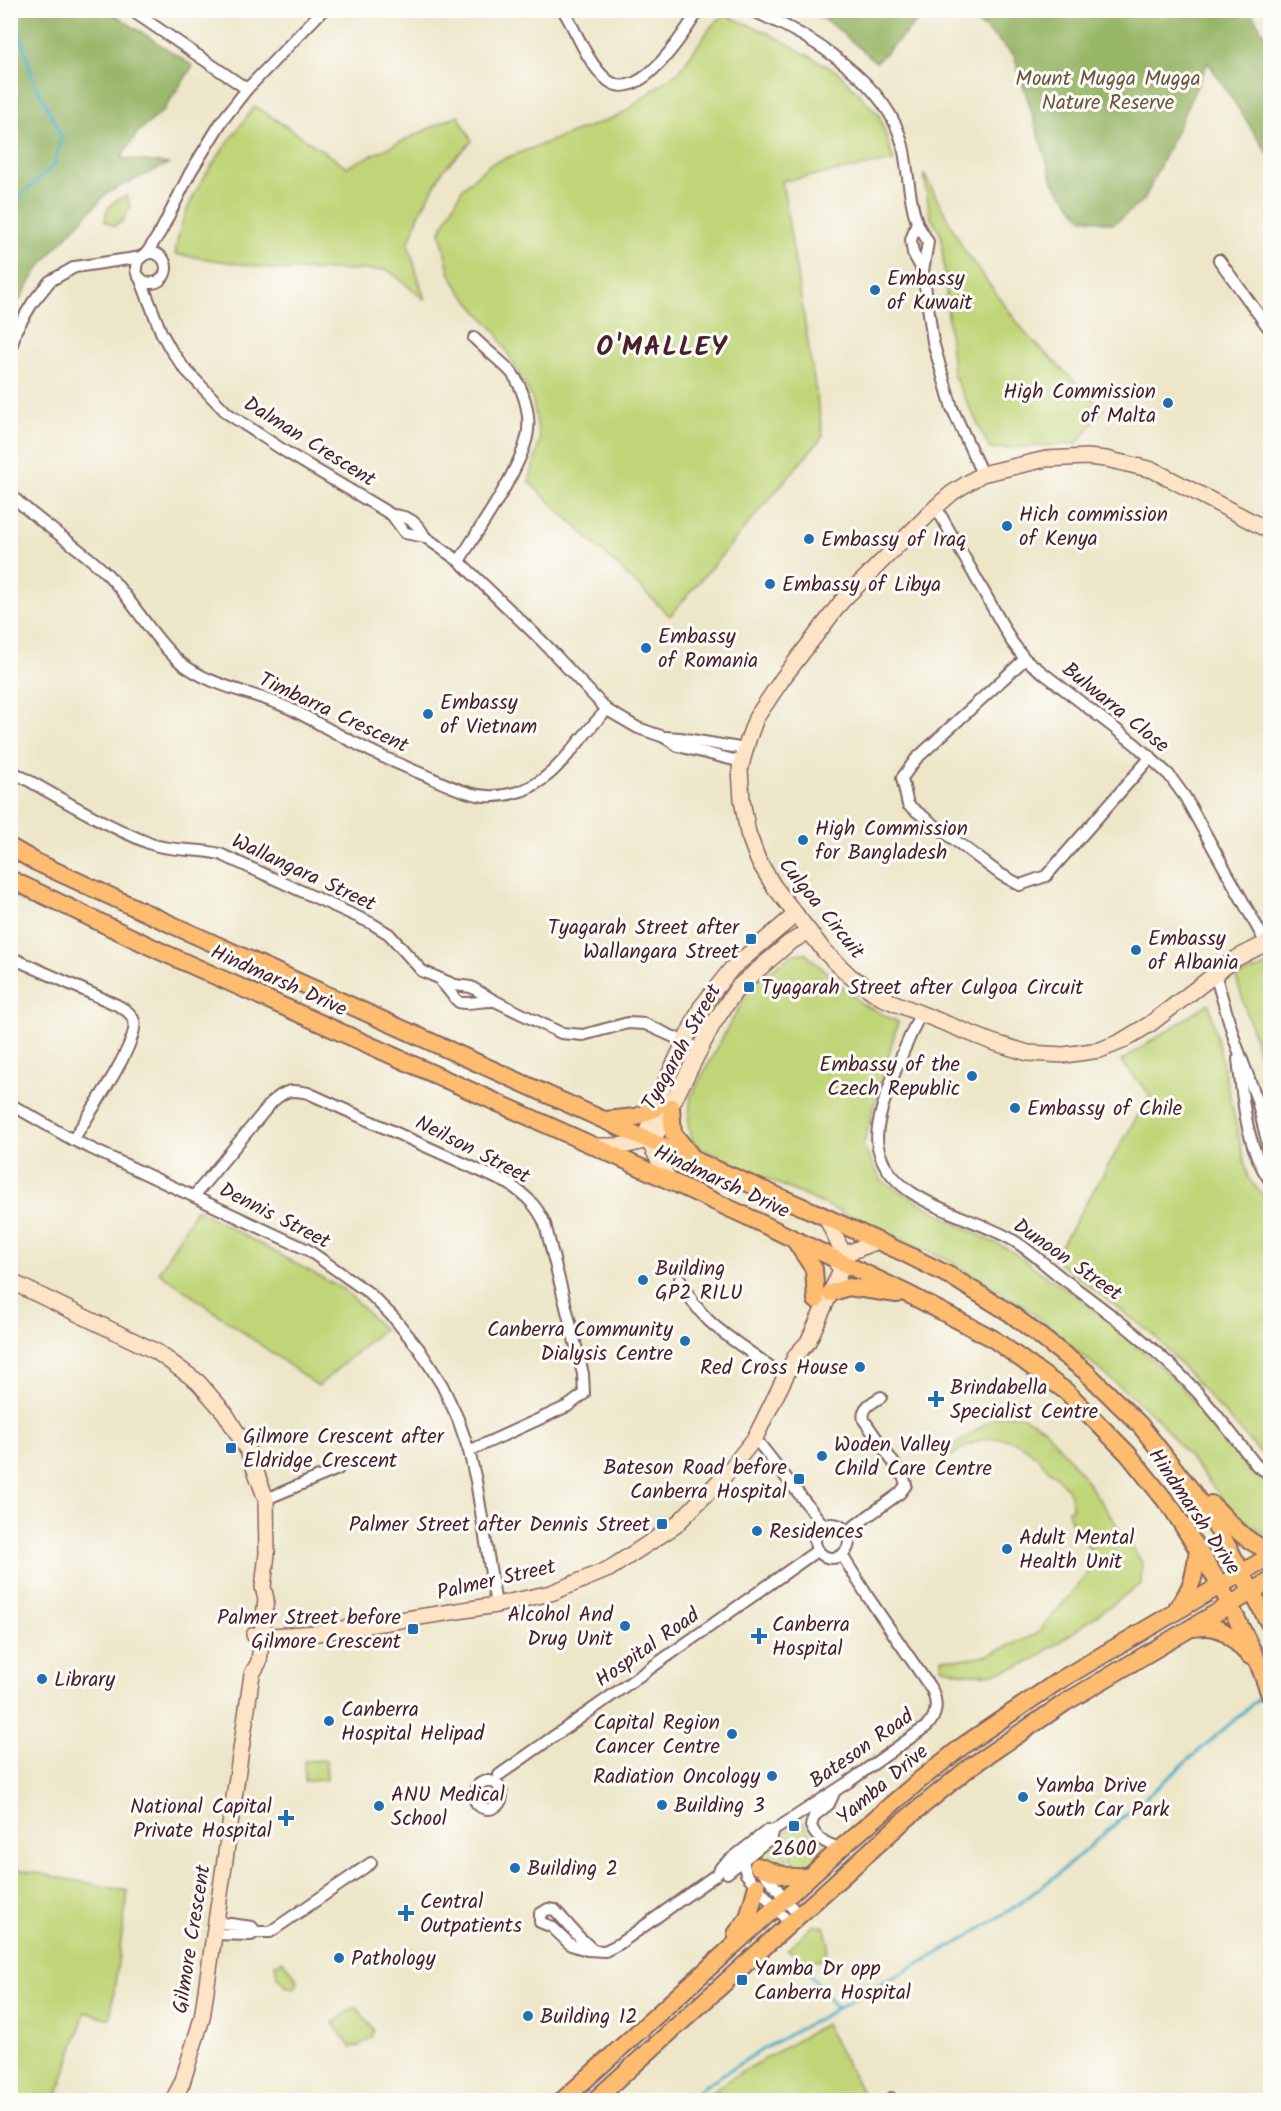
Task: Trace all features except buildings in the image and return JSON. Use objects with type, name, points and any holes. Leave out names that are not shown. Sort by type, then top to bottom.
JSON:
[{"type":"main road","name":"Hindmarsh Drive","points":[[10,848],[177,927],[648,1140],[826,1217],[952,1277],[1010,1313],[1085,1371],[1140,1425],[1191,1490],[1222,1536],[1270,1625]]},
{"type":"main road","name":"Hindmarsh Drive","points":[[10,879],[162,952],[746,1216],[912,1296],[992,1338],[1067,1392],[1128,1454],[1173,1510],[1220,1585],[1260,1666],[1270,1695]]},
{"type":"main road","points":[[604,1120],[636,1117],[663,1108],[673,1133],[694,1160]]},
{"type":"main road","points":[[796,1242],[814,1269],[824,1296],[848,1287],[912,1296]]},
{"type":"main road","points":[[1191,1490],[1206,1499],[1235,1529],[1260,1547],[1270,1551]]},
{"type":"main road","points":[[1171,1616],[1188,1594],[1194,1577],[1198,1549]]},
{"type":"main road","name":"Yamba Drive","points":[[562,2100],[841,1848],[920,1780],[999,1720],[1106,1652],[1270,1556]]},
{"type":"main road","name":"Yamba Drive","points":[[596,2100],[900,1824],[970,1767],[1057,1707],[1270,1581]]},
{"type":"main road","points":[[1191,1628],[1209,1625],[1220,1629],[1260,1666]]},
{"type":"main road","points":[[719,1958],[723,1947],[748,1918],[750,1865],[798,1879],[810,1876]]},
{"type":"street","points":[[131,10],[247,89]]},
{"type":"street","points":[[139,276],[137,264],[161,231],[190,173],[222,121],[247,89],[323,10]]},
{"type":"street","points":[[563,10],[600,73],[612,84],[622,87],[637,83],[660,62],[699,10]]},
{"type":"street","points":[[750,10],[818,45],[858,73],[891,117],[903,144],[916,222],[928,242],[923,271],[933,342],[952,408],[982,474]]},
{"type":"street","points":[[916,222],[911,240],[913,254],[923,271]]},
{"type":"street","points":[[112,262],[149,283],[158,281],[166,269],[161,231]]},
{"type":"street","points":[[10,352],[16,330],[33,302],[50,281],[75,267],[154,254],[163,259]]},
{"type":"street","points":[[1219,260],[1270,330]]},
{"type":"street","name":"Dalman Crescent","points":[[139,276],[161,332],[171,350],[184,368],[227,413],[286,452],[392,515],[405,516],[414,521],[425,537],[459,561],[543,642],[607,710],[638,728],[664,737],[680,738],[743,755]]},
{"type":"street","points":[[152,308],[158,281]]},
{"type":"street","points":[[459,561],[509,478],[524,449],[528,430],[524,401],[512,374],[474,338]]},
{"type":"street","name":"Culgoa Circuit","points":[[1268,942],[1235,959],[1150,1024],[1120,1042],[1101,1050],[1064,1055],[1028,1053],[992,1042],[882,998],[850,976],[825,952],[768,877],[758,860],[748,833],[740,770],[756,718],[783,678],[842,601],[936,507],[952,493],[982,474],[1046,459],[1087,457],[1106,459],[1153,470],[1270,531]]},
{"type":"street","name":"Timbarra Crescent","points":[[10,494],[81,550],[108,575],[172,654],[191,669],[209,679],[281,705],[359,746],[456,788],[479,795],[495,796],[514,794],[533,785],[556,768],[592,724],[607,710]]},
{"type":"street","name":"Bulwarra Close","points":[[936,507],[1012,642],[1025,659],[1151,757],[1169,775],[1185,797],[1268,942]]},
{"type":"street","points":[[1025,659],[916,759],[902,778],[908,805],[1000,874],[1020,885],[1046,876],[1151,757]]},
{"type":"street","name":"Wallangara Street","points":[[10,770],[69,804],[152,844],[175,850],[208,851],[220,854],[371,923],[389,934],[422,971],[454,985],[471,987],[561,1033],[583,1035],[628,1023],[645,1024],[700,1049]]},
{"type":"street","name":"Tyagarah Street","points":[[663,1108],[662,1090],[701,1007],[732,968],[796,914]]},
{"type":"street","name":"Tyagarah Street","points":[[670,1182],[648,1140],[648,1129],[738,987],[789,943],[808,931]]},
{"type":"street","points":[[10,957],[117,1005],[129,1013],[134,1022],[134,1035],[127,1051],[73,1140]]},
{"type":"street","points":[[1215,974],[1235,1041],[1257,1100],[1270,1153]]},
{"type":"street","name":"Wallangara Street","points":[[437,979],[460,1002],[466,1004],[482,1000],[495,1001]]},
{"type":"street","name":"Dunoon Street","points":[[920,1014],[885,1101],[878,1127],[878,1146],[891,1176],[916,1195],[1011,1239],[1122,1322],[1197,1391],[1257,1466],[1270,1474]]},
{"type":"street","points":[[1235,1041],[1243,1103],[1254,1154],[1270,1181]]},
{"type":"street","name":"Neilson Street","points":[[194,1196],[272,1102],[283,1092],[295,1090],[308,1093],[509,1184],[526,1196],[538,1209],[545,1224],[583,1374],[584,1394],[568,1406],[469,1451]]},
{"type":"street","name":"Dennis Street","points":[[10,1104],[73,1140],[308,1250],[369,1293],[394,1318],[419,1349],[442,1385],[458,1419],[476,1481],[495,1605]]},
{"type":"street","name":"Tyagarah Street","points":[[594,1146],[626,1146],[648,1140]]},
{"type":"street","name":"Palmer Street","points":[[256,1641],[269,1648],[317,1633],[495,1605],[551,1593],[609,1569],[663,1535],[691,1512],[713,1489],[755,1438],[796,1355],[808,1342],[824,1296],[840,1272],[841,1249],[826,1217]]},
{"type":"street","points":[[840,1262],[850,1252],[878,1241]]},
{"type":"street","points":[[680,1279],[696,1307],[711,1324],[786,1376]]},
{"type":"street","name":"Gilmore Crescent","points":[[10,1281],[157,1352],[198,1382],[225,1413],[248,1451],[266,1500],[267,1554],[263,1587],[257,1599],[258,1662],[252,1674],[201,2018],[182,2083],[173,2100]]},
{"type":"street","points":[[846,1532],[900,1493],[906,1485],[904,1478],[862,1414],[880,1397]]},
{"type":"street","points":[[755,1438],[824,1526]]},
{"type":"street","points":[[266,1500],[338,1469]]},
{"type":"street","points":[[824,1526],[838,1526],[846,1532],[849,1541],[842,1555],[826,1557],[818,1550],[816,1534],[824,1526]]},
{"type":"street","name":"Hospital Road","points":[[488,1780],[499,1775],[818,1550]]},
{"type":"street","name":"Bateson Road","points":[[593,1950],[605,1951],[612,1948],[722,1874],[721,1867],[750,1865],[768,1830],[773,1831],[834,1792],[927,1726],[935,1716],[936,1699],[932,1690],[867,1597],[842,1555]]},
{"type":"street","points":[[499,1775],[502,1797],[498,1805],[489,1809],[480,1807],[474,1799],[474,1790],[480,1783],[488,1780],[500,1788]]},
{"type":"street","points":[[834,1792],[829,1804],[814,1816],[811,1826],[819,1838],[832,1846],[841,1848]]},
{"type":"street","points":[[216,1928],[251,1935],[256,1932],[269,1933],[371,1863]]},
{"type":"street","points":[[750,1865],[794,1920]]},
{"type":"street","points":[[750,1865],[780,1903]]},
{"type":"street","points":[[722,1874],[750,1865]]},
{"type":"street","points":[[545,1910],[555,1910],[593,1950],[571,1945],[552,1927],[540,1922],[540,1914],[545,1910]]},
{"type":"green space","points":[[11,10],[109,11],[193,66],[163,111],[137,133],[121,158],[168,164],[107,193],[36,272],[11,315]]},
{"type":"green space","points":[[811,11],[935,11],[924,15],[876,62],[834,26]]},
{"type":"green space","name":"Mount Mugga Mugga Nature Reserve","points":[[950,11],[1250,11],[1270,43],[1270,157],[1208,62],[1144,200],[1113,224],[1081,217],[1053,182],[1014,55],[987,30],[969,18]]},
{"type":"green space","points":[[725,15],[768,33],[838,72],[879,115],[894,161],[782,181],[823,436],[670,616],[529,482],[540,440],[532,398],[496,332],[461,292],[450,274],[440,231],[463,188],[490,164],[620,115],[680,70],[713,24]]},
{"type":"green space","points":[[255,106],[347,167],[458,115],[472,141],[444,169],[421,210],[408,244],[425,300],[388,270],[281,270],[175,254],[179,233],[195,194],[217,158]]},
{"type":"green space","points":[[924,174],[966,253],[1026,334],[1103,409],[1077,444],[990,449],[953,374],[941,235],[930,216]]},
{"type":"green space","points":[[127,196],[131,209],[127,211],[124,220],[114,226],[105,221],[111,204]]},
{"type":"green space","points":[[805,953],[862,1004],[898,1022],[863,1146],[882,1181],[966,1229],[1008,1249],[1104,1316],[1179,1384],[1245,1465],[1270,1485],[1270,1538],[1235,1514],[1158,1419],[1024,1306],[950,1261],[694,1146],[688,1125],[691,1096],[751,985],[793,954]]},
{"type":"green space","points":[[1270,965],[1270,1091],[1236,977]]},
{"type":"green space","points":[[1209,1003],[1248,1178],[1270,1203],[1270,1457],[1259,1452],[1154,1335],[1053,1259],[1150,1095],[1121,1061]]},
{"type":"green space","points":[[196,1209],[346,1291],[383,1329],[318,1386],[159,1272]]},
{"type":"green space","points":[[997,1416],[1022,1416],[1043,1427],[1081,1473],[1142,1562],[1141,1584],[1032,1661],[993,1673],[966,1673],[941,1667],[942,1658],[961,1659],[988,1655],[1037,1634],[1096,1564],[1092,1552],[1070,1518],[1068,1510],[1072,1509],[1072,1502],[1069,1492],[1029,1450],[1017,1443],[998,1438],[979,1441],[952,1456],[948,1450]]},
{"type":"green space","points":[[326,1760],[327,1780],[305,1781],[304,1761]]},
{"type":"green space","points":[[802,1821],[809,1832],[830,1848],[809,1868],[791,1874],[792,1855],[782,1842],[786,1835],[785,1831]]},
{"type":"green space","points":[[773,1840],[776,1840],[787,1856],[785,1872],[761,1860],[761,1852]]},
{"type":"green space","points":[[11,1868],[128,1891],[110,2019],[85,2012],[56,2100],[11,2100]]},
{"type":"green space","points":[[813,1925],[824,1926],[829,1944],[826,1955],[812,1960],[787,1950]]},
{"type":"green space","points":[[283,1961],[298,1981],[295,1988],[287,1987],[277,1977],[275,1964]]},
{"type":"green space","points":[[356,2006],[374,2031],[373,2036],[357,2047],[355,2045],[351,2048],[333,2023]]},
{"type":"green space","points":[[825,2024],[864,2096],[864,2100],[701,2100],[732,2078]]},
{"type":"waterway","points":[[10,206],[54,165],[62,137],[33,79],[14,10]]},
{"type":"waterway","points":[[688,2100],[706,2085],[763,2049],[968,1937],[1019,1904],[1058,1874],[1265,1693]]},
{"type":"waterway","points":[[810,1974],[836,2008]]},
{"type":"place","name":"Embassy of Kuwait","points":[[875,290]]},
{"type":"place","name":"High Commission of Malta","points":[[1168,403]]},
{"type":"place","name":"Hich commission of Kenya","points":[[1007,526]]},
{"type":"place","name":"Embassy of Iraq","points":[[809,539]]},
{"type":"place","name":"Embassy of Libya","points":[[770,584]]},
{"type":"place","name":"Embassy of Romania","points":[[646,648]]},
{"type":"place","name":"Embassy of Vietnam","points":[[428,714]]},
{"type":"place","name":"High Commission for Bangladesh","points":[[803,840]]},
{"type":"place","name":"Tyagarah Street after Wallangara Street","points":[[751,939]]},
{"type":"place","name":"Embassy of Albania","points":[[1136,950]]},
{"type":"place","name":"Tyagarah Street after Culgoa Circuit","points":[[749,987]]},
{"type":"place","name":"Embassy of the Czech Republic","points":[[972,1076]]},
{"type":"place","name":"Embassy of Chile","points":[[1015,1108]]},
{"type":"place","name":"Building GP2 RILU","points":[[643,1280]]},
{"type":"place","name":"Canberra Community Dialysis Centre","points":[[685,1341]]},
{"type":"place","name":"Red Cross House","points":[[860,1367]]},
{"type":"place","name":"Brindabella Specialist Centre","points":[[936,1399]]},
{"type":"place","name":"Gilmore Crescent after Eldridge Crescent","points":[[231,1448]]},
{"type":"place","name":"Woden Valley Child Care Centre","points":[[822,1456]]},
{"type":"place","name":"Bateson Road before Canberra Hospital","points":[[799,1479]]},
{"type":"place","name":"Palmer Street after Dennis Street","points":[[662,1524]]},
{"type":"place","name":"Residences","points":[[757,1531]]},
{"type":"place","name":"Adult Mental Health Unit","points":[[1007,1549]]},
{"type":"place","name":"Alcohol And Drug Unit","points":[[625,1626]]},
{"type":"place","name":"Palmer Street before Gilmore Crescent","points":[[413,1629]]},
{"type":"place","name":"Canberra Hospital","points":[[759,1636]]},
{"type":"place","name":"Library","points":[[42,1679]]},
{"type":"place","name":"Canberra Hospital Helipad","points":[[329,1721]]},
{"type":"place","name":"Capital Region Cancer Centre","points":[[732,1734]]},
{"type":"place","name":"Radiation Oncology","points":[[772,1776]]},
{"type":"place","name":"Yamba Drive South Car Park","points":[[1023,1797]]},
{"type":"place","name":"Building 3","points":[[662,1805]]},
{"type":"place","name":"ANU Medical School","points":[[379,1806]]},
{"type":"place","name":"National Capital Private Hospital","points":[[286,1818]]},
{"type":"place","name":"2600","points":[[794,1826]]},
{"type":"place","name":"Building 2","points":[[515,1868]]},
{"type":"place","name":"Central Outpatients","points":[[406,1913]]},
{"type":"place","name":"Pathology","points":[[339,1958]]},
{"type":"place","name":"Yamba Dr opp Canberra Hospital","points":[[742,1980]]},
{"type":"place","name":"Building 12","points":[[528,2016]]},
{"type":"district","name":"O'MALLEY","points":[[662,346]]}]
